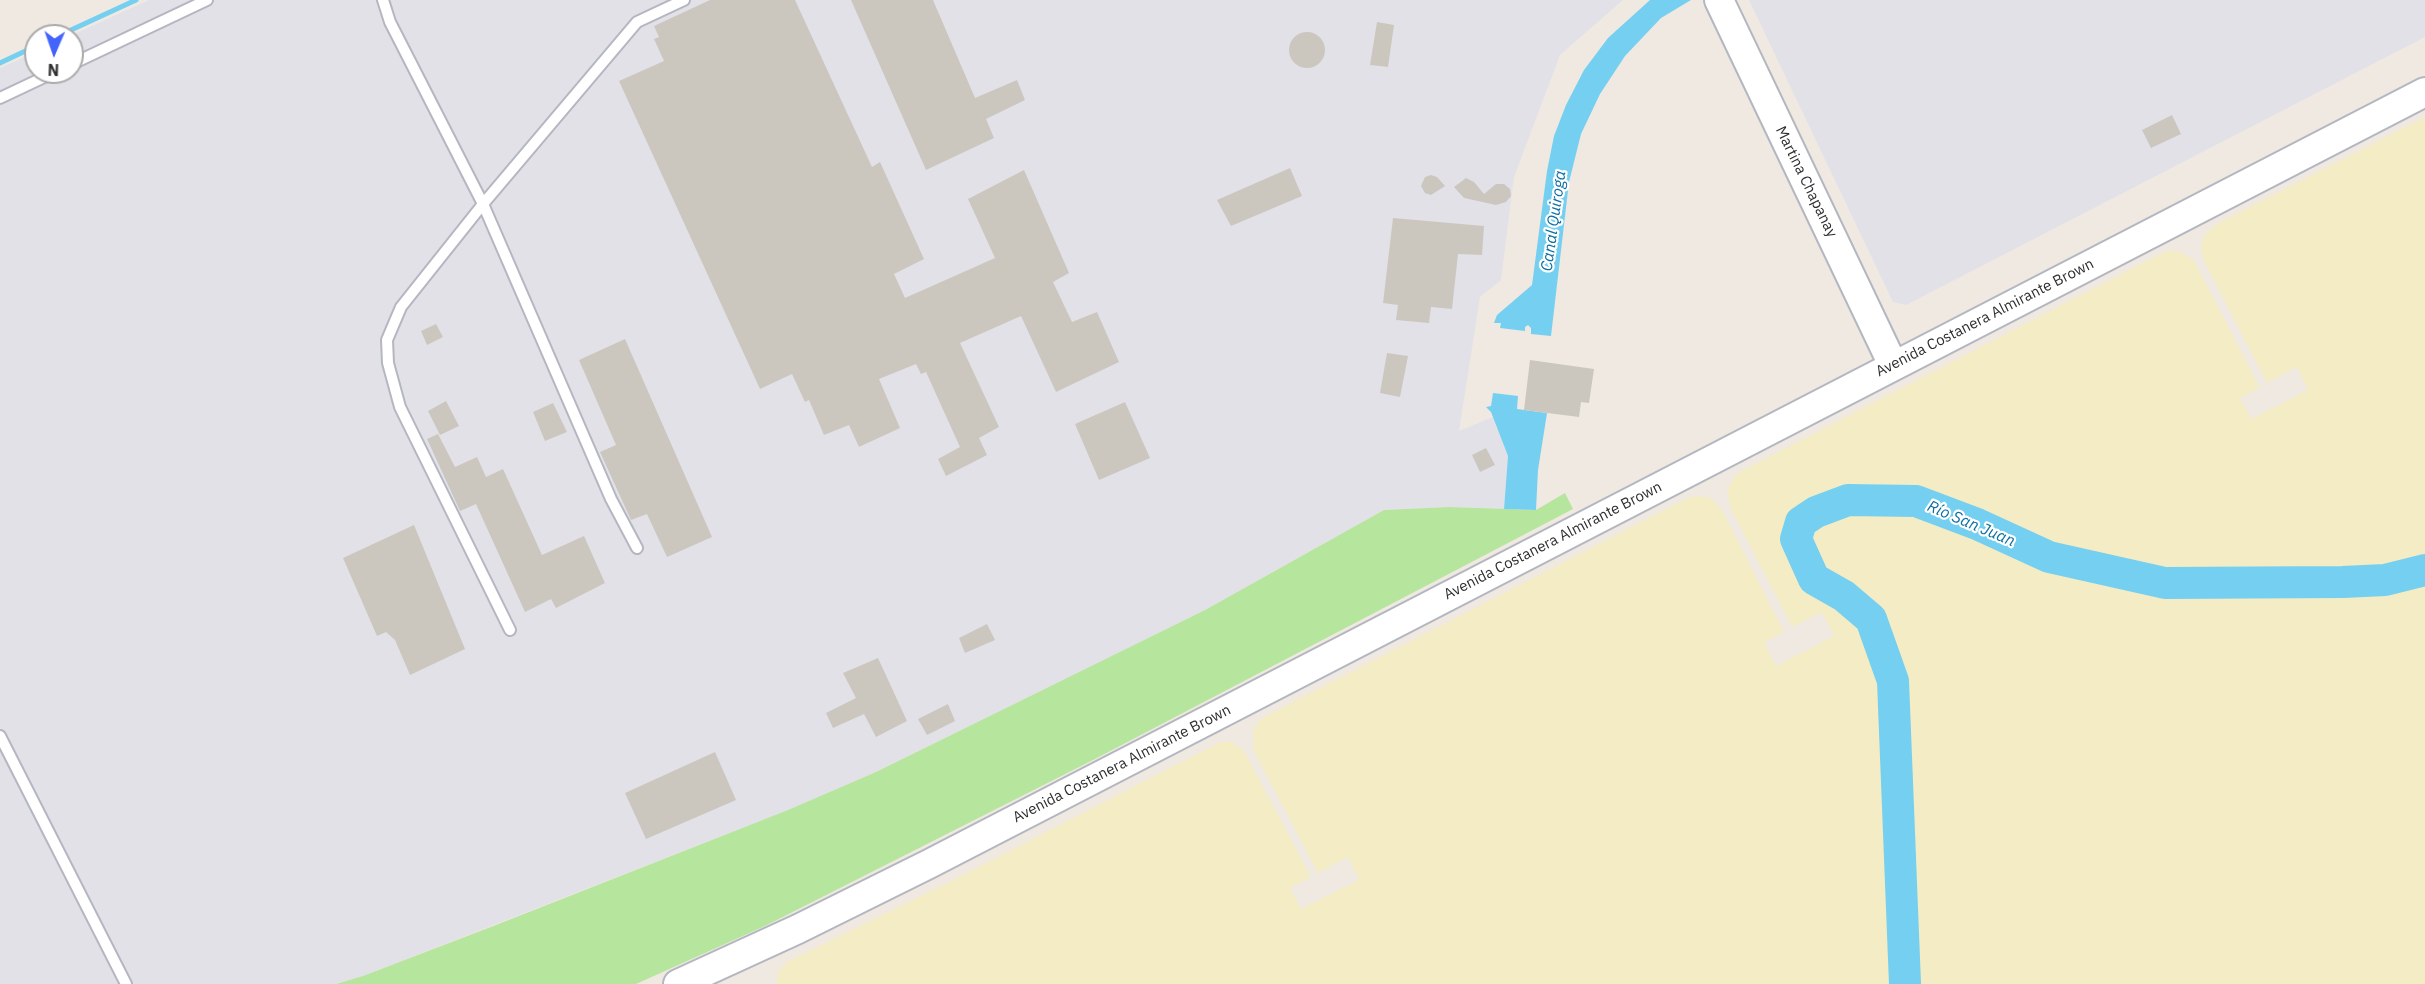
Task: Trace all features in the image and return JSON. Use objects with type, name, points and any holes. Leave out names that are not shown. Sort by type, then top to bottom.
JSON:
[{"type":"main road","name":"Martina Chapanay","points":[[1719,0],[1893,365]]},
{"type":"main road","name":"Avenida Costanera Almirante Brown","points":[[678,984],[798,929],[929,864],[2425,92]]},
{"type":"lane","points":[[84,58],[207,0]]},
{"type":"lane","points":[[383,0],[390,22],[483,204],[611,499],[637,548]]},
{"type":"lane","points":[[510,630],[400,407],[388,363],[387,340],[400,307],[483,204],[638,22],[684,0]]},
{"type":"lane","points":[[0,98],[30,84]]},
{"type":"lane","points":[[0,736],[126,984]]},
{"type":"shaded area","points":[[149,0],[1623,0],[1560,55],[1514,177],[1501,280],[1480,297],[1459,431],[1493,417],[1508,456],[1504,509],[1449,507],[1384,510],[1205,610],[876,772],[788,810],[363,976],[335,984],[0,984],[0,68],[24,57],[24,84],[84,84],[84,30]]},
{"type":"shaded area","points":[[1749,0],[2425,0],[2425,37],[1906,305],[1893,302]]},
{"type":"green space","points":[[1565,493],[1573,509],[1093,760],[765,926],[636,984],[336,984],[363,976],[496,925],[788,810],[876,772],[1205,610],[1384,510],[1449,507],[1536,510]]},
{"type":"sand","points":[[2425,117],[2425,984],[776,984],[779,970],[787,962],[959,877],[1220,742],[1232,742],[1244,751],[1311,877],[1290,888],[1301,909],[1359,880],[1348,857],[1318,873],[1254,751],[1253,731],[1258,722],[1690,497],[1701,496],[1712,499],[1723,512],[1784,632],[1764,642],[1776,666],[1834,636],[1822,612],[1792,627],[1730,507],[1727,490],[1736,474],[2166,251],[2178,251],[2193,259],[2260,388],[2240,398],[2251,419],[2308,390],[2297,367],[2267,383],[2203,259],[2201,249],[2204,236],[2215,225]]},
{"type":"water","name":"Canal Quiroga","points":[[1650,0],[1691,0],[1661,18],[1625,56],[1600,94],[1581,134],[1569,182],[1551,336],[1531,334],[1531,328],[1528,325],[1525,331],[1500,328],[1501,323],[1494,323],[1497,315],[1532,285],[1547,171],[1554,136],[1566,105],[1584,70],[1608,38]]},
{"type":"water","points":[[1493,393],[1518,396],[1517,409],[1547,413],[1538,470],[1536,510],[1504,509],[1508,456],[1491,412],[1486,407],[1491,406]]},
{"type":"building","points":[[710,0],[795,0],[872,167],[880,162],[924,259],[894,274],[905,298],[995,258],[968,199],[1024,170],[1069,273],[1053,282],[1072,322],[1097,312],[1119,362],[1056,392],[1021,316],[960,343],[999,427],[979,438],[987,455],[946,476],[938,459],[960,447],[926,372],[921,374],[916,364],[879,379],[900,428],[859,447],[849,425],[824,435],[809,400],[805,402],[792,374],[760,389],[619,81],[664,61],[654,39],[659,37],[654,26]]},
{"type":"building","points":[[851,0],[933,0],[975,98],[1017,80],[1025,100],[986,119],[994,138],[926,170]]},
{"type":"building","points":[[1377,22],[1394,25],[1388,67],[1370,65]]},
{"type":"building","points":[[1307,32],[1320,37],[1325,50],[1320,63],[1307,68],[1294,63],[1289,50],[1294,37]]},
{"type":"building","points":[[2172,115],[2181,134],[2151,148],[2142,130]]},
{"type":"building","points":[[1290,168],[1302,196],[1231,226],[1217,200]]},
{"type":"building","points":[[1431,175],[1437,177],[1445,186],[1431,195],[1425,193],[1421,186],[1425,177]]},
{"type":"building","points":[[1466,178],[1474,182],[1484,194],[1496,184],[1504,184],[1510,189],[1511,196],[1506,202],[1496,205],[1464,198],[1454,187]]},
{"type":"building","points":[[1393,218],[1484,226],[1482,255],[1458,254],[1452,309],[1431,307],[1429,323],[1396,320],[1398,305],[1383,303]]},
{"type":"building","points":[[436,324],[443,337],[427,345],[421,331]]},
{"type":"building","points":[[625,339],[712,537],[667,557],[647,514],[631,520],[600,452],[616,445],[579,360]]},
{"type":"building","points":[[1387,353],[1408,356],[1400,397],[1380,393]]},
{"type":"building","points":[[1530,360],[1594,369],[1589,403],[1581,402],[1579,417],[1524,410]]},
{"type":"building","points":[[446,401],[459,426],[440,435],[428,411]]},
{"type":"building","points":[[1125,402],[1150,458],[1099,480],[1075,424]]},
{"type":"building","points":[[553,403],[567,432],[545,441],[533,412]]},
{"type":"building","points":[[438,434],[455,467],[477,457],[486,477],[503,469],[542,555],[584,536],[605,583],[556,608],[551,599],[525,612],[476,504],[460,511],[427,439]]},
{"type":"building","points":[[1486,448],[1495,465],[1480,472],[1472,455]]},
{"type":"building","points":[[414,525],[465,649],[410,675],[395,640],[386,632],[377,636],[343,558]]},
{"type":"building","points":[[987,624],[995,640],[965,653],[959,638]]},
{"type":"building","points":[[878,658],[907,721],[876,737],[864,714],[833,728],[826,713],[856,698],[843,673]]},
{"type":"building","points":[[948,704],[955,721],[927,735],[918,719]]},
{"type":"building","points":[[715,752],[736,800],[646,839],[625,793]]},
{"type":"waterway","points":[[84,24],[136,0]]},
{"type":"waterway","points":[[0,63],[24,52]]},
{"type":"waterway","name":"Río San Juan","points":[[1905,984],[1893,681],[1871,619],[1844,596],[1814,579],[1796,539],[1801,522],[1816,512],[1848,500],[1916,501],[1977,524],[2049,557],[2165,583],[2385,580],[2425,570]]}]
